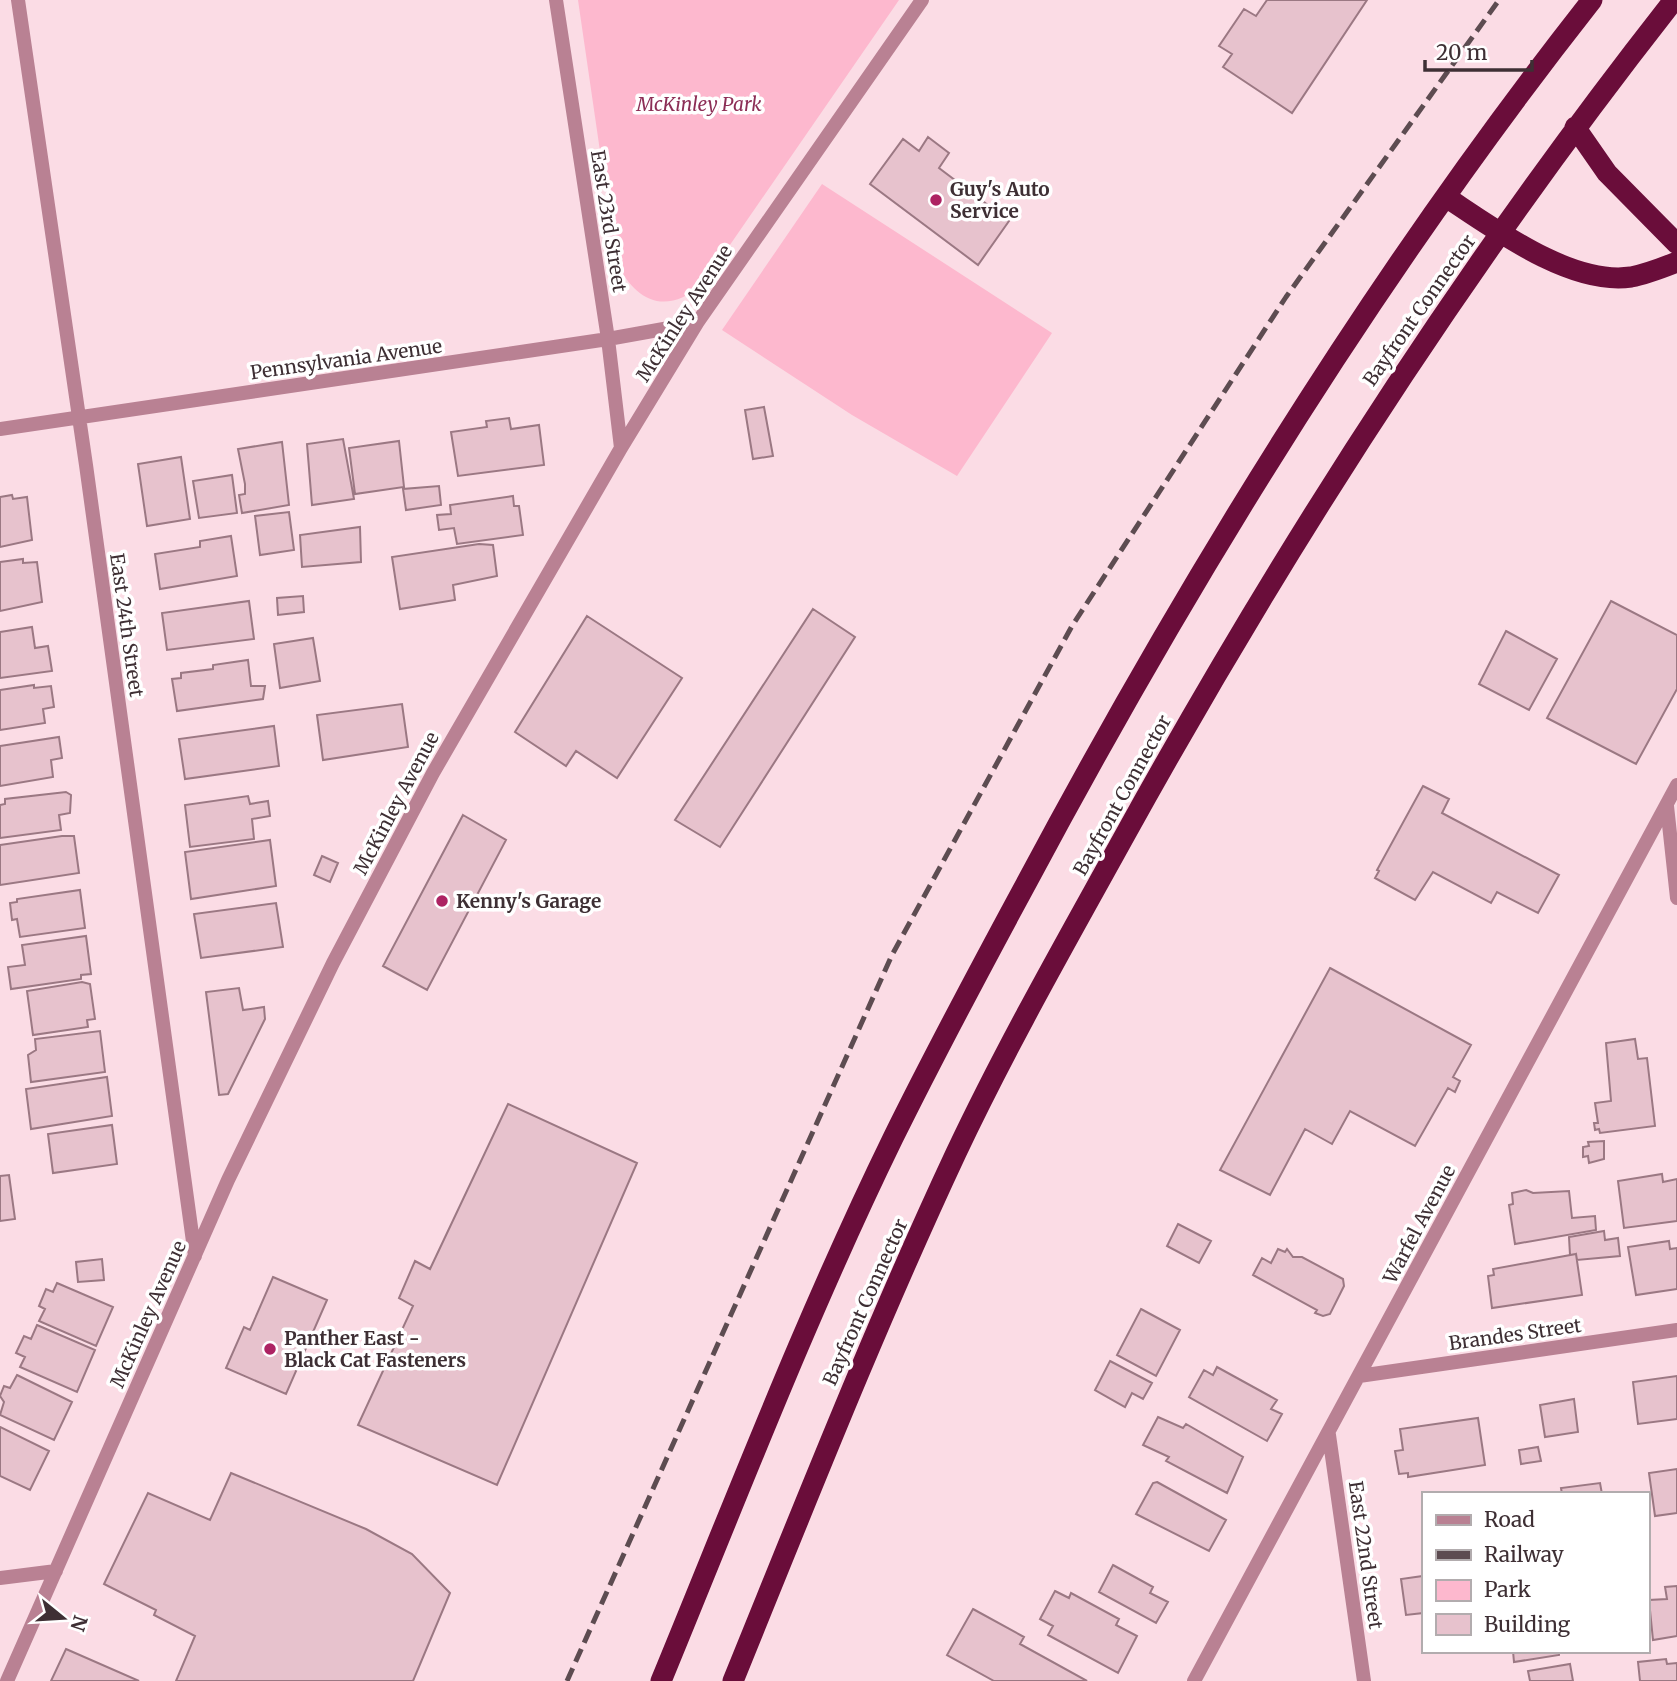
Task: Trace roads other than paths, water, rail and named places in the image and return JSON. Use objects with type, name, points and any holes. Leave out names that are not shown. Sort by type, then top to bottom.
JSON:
[{"type":"highway","points":[[661,1681],[834,1270],[893,1139],[1111,725],[1308,398],[1446,197],[1592,0]]},
{"type":"highway","name":"Bayfront Connector","points":[[733,1681],[866,1353],[958,1149],[1055,962],[1178,739],[1343,464],[1442,312],[1575,127],[1674,0]]},
{"type":"highway","points":[[1575,127],[1607,173],[1677,244]]},
{"type":"highway","points":[[1446,197],[1500,232],[1555,261],[1595,276],[1629,277],[1677,262]]},
{"type":"street","name":"East 24th Street","points":[[18,0],[195,1256]]},
{"type":"street","name":"East 23rd Street","points":[[556,0],[608,340],[621,448]]},
{"type":"street","name":"McKinley Avenue","points":[[7,1681],[195,1256],[296,1036],[433,773],[621,448],[697,323],[922,0]]},
{"type":"street","name":"Pennsylvania Avenue","points":[[0,429],[608,340],[697,323]]},
{"type":"street","name":"Warfel Avenue","points":[[1194,1681],[1329,1435],[1677,785]]},
{"type":"street","points":[[1667,804],[1677,898]]},
{"type":"street","name":"Brandes Street","points":[[1359,1376],[1677,1331]]},
{"type":"street","name":"East 22nd Street","points":[[1329,1435],[1364,1681]]},
{"type":"street","points":[[0,1578],[55,1571]]},
{"type":"railway","points":[[567,1681],[892,955],[1072,626],[1286,297],[1499,0]]},
{"type":"place","name":"Guy's Auto Service","points":[[936,200]]},
{"type":"place","name":"Kenny's Garage","points":[[442,901]]},
{"type":"place","name":"Panther East - Black Cat Fasteners","points":[[270,1349]]},
{"type":"park label","name":"McKinley Park","points":[[699,104]]}]
